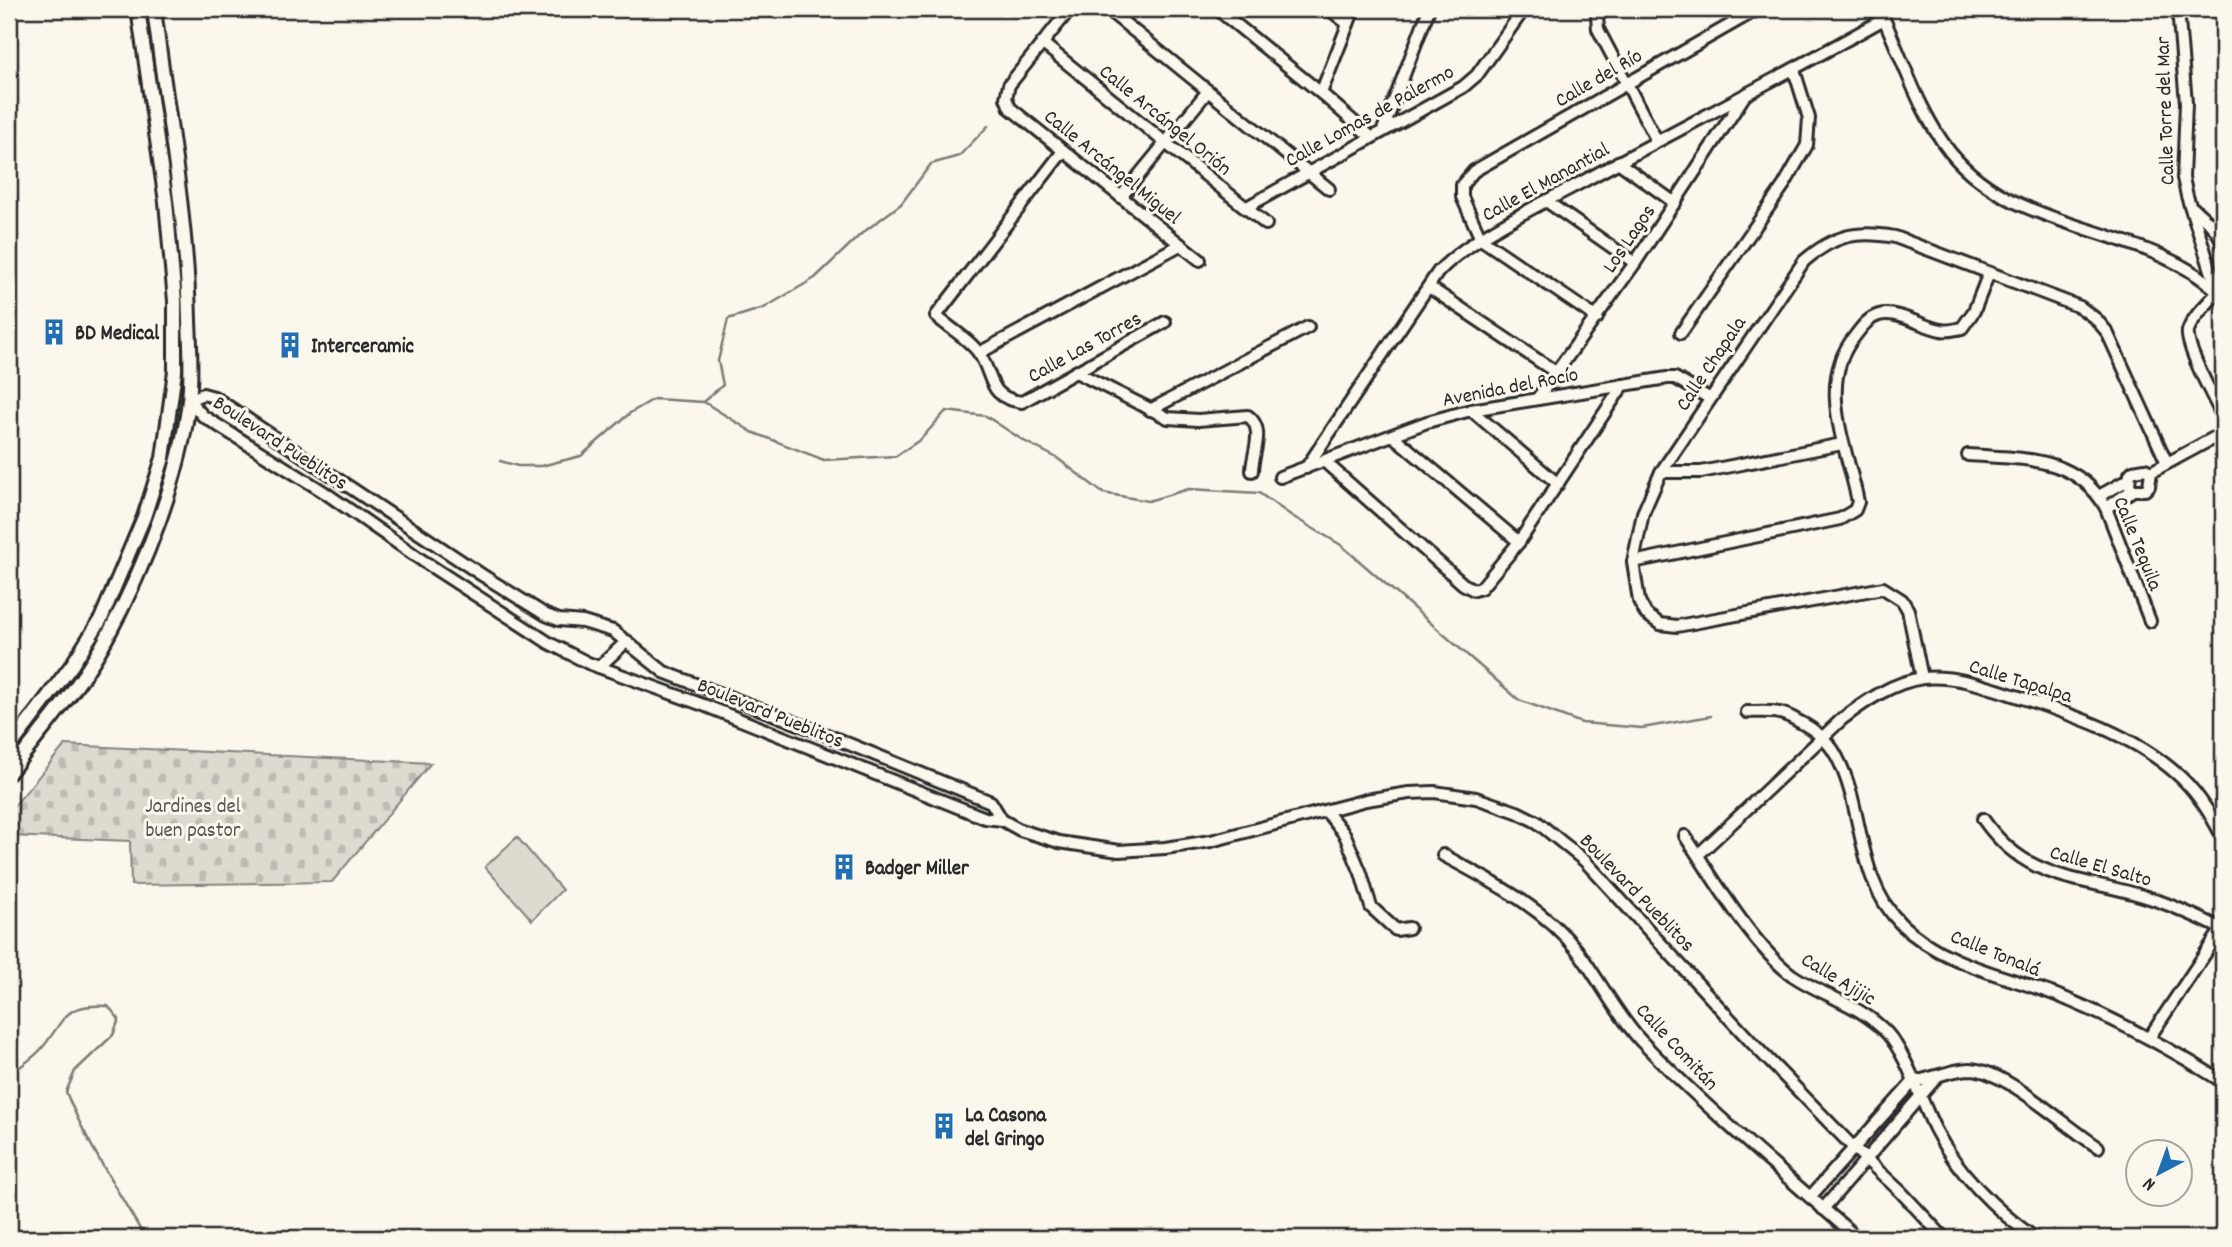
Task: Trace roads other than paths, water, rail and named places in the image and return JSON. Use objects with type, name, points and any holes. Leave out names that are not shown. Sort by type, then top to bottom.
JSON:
[{"type":"main road","points":[[9,748],[72,665],[101,619],[144,517],[163,458],[170,420],[175,371],[175,301],[166,202],[138,9]]},
{"type":"main road","points":[[9,773],[97,655],[126,599],[157,523],[177,462],[189,400],[189,301],[182,209],[154,9]]},
{"type":"main road","points":[[175,371],[189,400]]},
{"type":"main road","points":[[170,420],[189,400]]},
{"type":"street","points":[[1042,43],[1070,9]]},
{"type":"street","points":[[1107,9],[1329,189]]},
{"type":"street","points":[[1217,9],[1371,137]]},
{"type":"street","points":[[1329,9],[1348,23]]},
{"type":"street","points":[[1321,93],[1354,9]]},
{"type":"street","points":[[1383,130],[1429,9]]},
{"type":"street","name":"Calle Lomas de Palermo","points":[[1245,208],[1441,100],[1477,75],[1524,9]]},
{"type":"street","points":[[1606,9],[1597,16],[1598,29],[1657,141]]},
{"type":"street","name":"Calle del Río","points":[[1481,239],[1462,197],[1462,184],[1474,171],[1758,9]]},
{"type":"street","points":[[1874,9],[1884,19],[1921,104],[1938,134],[1951,153],[1986,185],[1999,195],[2030,209],[2155,251],[2191,270],[2221,294],[2193,321],[2188,337],[2223,417]]},
{"type":"street","name":"Calle Torre del Mar","points":[[2178,9],[2186,103],[2183,178],[2221,294]]},
{"type":"street","name":"Calle El Manantial","points":[[1306,468],[1447,263],[1481,239],[1546,201],[1794,70],[1884,19]]},
{"type":"street","name":"Calle Arcángel Miguel","points":[[1042,43],[1009,85],[1006,98],[1010,108],[1200,260]]},
{"type":"street","name":"Calle Arcángel Orión","points":[[1042,43],[1266,224]]},
{"type":"street","points":[[1681,333],[1784,186],[1807,145],[1809,118],[1794,70]]},
{"type":"street","points":[[1121,197],[1208,90]]},
{"type":"street","name":"Los Lagos","points":[[1537,399],[1635,263],[1745,95]]},
{"type":"street","name":"Calle Las Torres","points":[[1063,151],[936,316],[979,353],[995,390],[1003,397],[1022,402],[1165,322]]},
{"type":"street","points":[[1618,162],[1675,203]]},
{"type":"street","points":[[1546,201],[1635,263]]},
{"type":"street","points":[[2190,206],[2215,228],[2223,246]]},
{"type":"street","name":"Calle Chapala","points":[[1922,678],[1908,611],[1902,600],[1883,588],[1677,626],[1660,624],[1646,614],[1636,591],[1633,562],[1643,513],[1661,472],[1804,261],[1818,248],[1838,238],[1861,232],[1895,237],[2067,300],[2096,319],[2106,332],[2167,463]]},
{"type":"street","points":[[1481,239],[1597,318]]},
{"type":"street","points":[[979,353],[1181,245]]},
{"type":"street","points":[[1633,562],[1840,519],[1855,510],[1858,502],[1842,444],[1836,383],[1837,367],[1851,340],[1869,319],[1881,314],[1944,331],[1962,328],[1974,311],[1989,273]]},
{"type":"street","points":[[1429,287],[1558,373]]},
{"type":"street","points":[[1150,410],[1308,327]]},
{"type":"street","points":[[1076,372],[1168,418],[1198,420],[1248,416],[1256,425],[1252,471]]},
{"type":"street","name":"Avenida del Rocío","points":[[1280,477],[1427,422],[1471,410],[1675,378],[1709,398]]},
{"type":"street","points":[[1325,462],[1463,584],[1474,590],[1487,582],[1518,542],[1623,385]]},
{"type":"street","name":"Boulevard Pueblitos","points":[[1002,820],[991,802],[817,730],[664,672],[613,631],[546,615],[214,397],[203,394],[189,400],[208,419],[324,492],[549,643],[599,667],[985,818],[1002,820],[1020,830],[1059,842],[1119,851],[1210,841],[1326,810],[1398,795],[1434,792],[1476,798],[1517,812],[1537,822],[1585,861],[1754,1045],[1944,1238]]},
{"type":"street","points":[[1471,410],[1558,484]]},
{"type":"street","points":[[2151,472],[2223,433]]},
{"type":"street","points":[[1393,436],[1518,542]]},
{"type":"street","points":[[1661,472],[1701,472],[1842,444]]},
{"type":"street","name":"Calle Tequila","points":[[1968,455],[2025,459],[2061,466],[2084,479],[2106,508],[2150,621]]},
{"type":"street","points":[[2106,508],[2131,485],[2133,471],[2145,469],[2151,472]]},
{"type":"street","points":[[2099,496],[2131,485],[2145,490],[2149,485],[2151,472]]},
{"type":"street","points":[[324,492],[335,491],[337,485],[334,477]]},
{"type":"street","points":[[366,521],[365,511],[376,504]]},
{"type":"street","points":[[599,667],[628,641]]},
{"type":"street","name":"Calle Tapalpa","points":[[1698,855],[1822,737],[1861,705],[1892,687],[1922,678],[1950,679],[1982,685],[2076,716],[2148,751],[2177,773],[2200,799],[2223,838]]},
{"type":"street","name":"Calle Tonalá","points":[[1748,712],[1781,713],[1822,737],[1837,756],[1847,783],[1866,864],[1881,896],[1900,923],[1920,939],[1951,958],[2064,998],[2149,1038],[2223,1082]]},
{"type":"street","points":[[811,748],[817,730]]},
{"type":"street","points":[[1326,810],[1345,835],[1361,873],[1371,907],[1396,930],[1409,928]]},
{"type":"street","name":"Calle El Salto","points":[[1983,819],[1995,836],[2018,856],[2041,869],[2075,881],[2142,895],[2222,928]]},
{"type":"street","name":"Calle Ajijic","points":[[1685,836],[1767,951],[1792,974],[1866,1015],[1889,1035],[1903,1058],[1936,1132],[1959,1166],[2016,1225],[2035,1238]]},
{"type":"street","name":"Calle Comitán","points":[[1443,855],[1508,891],[1537,911],[1575,948],[1638,1038],[1700,1099],[1857,1238]]},
{"type":"street","points":[[2149,1038],[2222,928]]},
{"type":"street","points":[[1810,1197],[1854,1148],[1916,1090],[1936,1078],[1960,1069],[1991,1073],[2098,1147]]},
{"type":"street","points":[[1823,1209],[1866,1160],[1916,1090],[1936,1078]]},
{"type":"waterway","points":[[704,401],[723,385],[718,361],[728,319],[764,308],[815,278],[861,234],[901,204],[931,164],[959,156],[988,126]]},
{"type":"waterway","points":[[500,461],[518,466],[541,466],[581,456],[630,413],[654,399],[704,402],[752,432],[824,460],[896,456],[921,439],[946,411],[986,416],[1024,441],[1057,458],[1103,493],[1148,501],[1189,489],[1259,493],[1341,545],[1519,700],[1582,723],[1642,728],[1711,716]]},
{"type":"waterway","points":[[9,1071],[12,1073],[36,1054],[62,1020],[74,1010],[108,1006],[119,1019],[113,1035],[75,1071],[66,1092],[93,1148],[145,1238]]},
{"type":"place","name":"BD Medical","points":[[54,332]]},
{"type":"place","name":"Interceramic","points":[[290,345]]},
{"type":"place","name":"Badger Miller","points":[[844,867]]},
{"type":"place","name":"La Casona del Gringo","points":[[944,1126]]},
{"type":"park label","name":"Jardines del buen pastor","points":[[193,817]]}]
